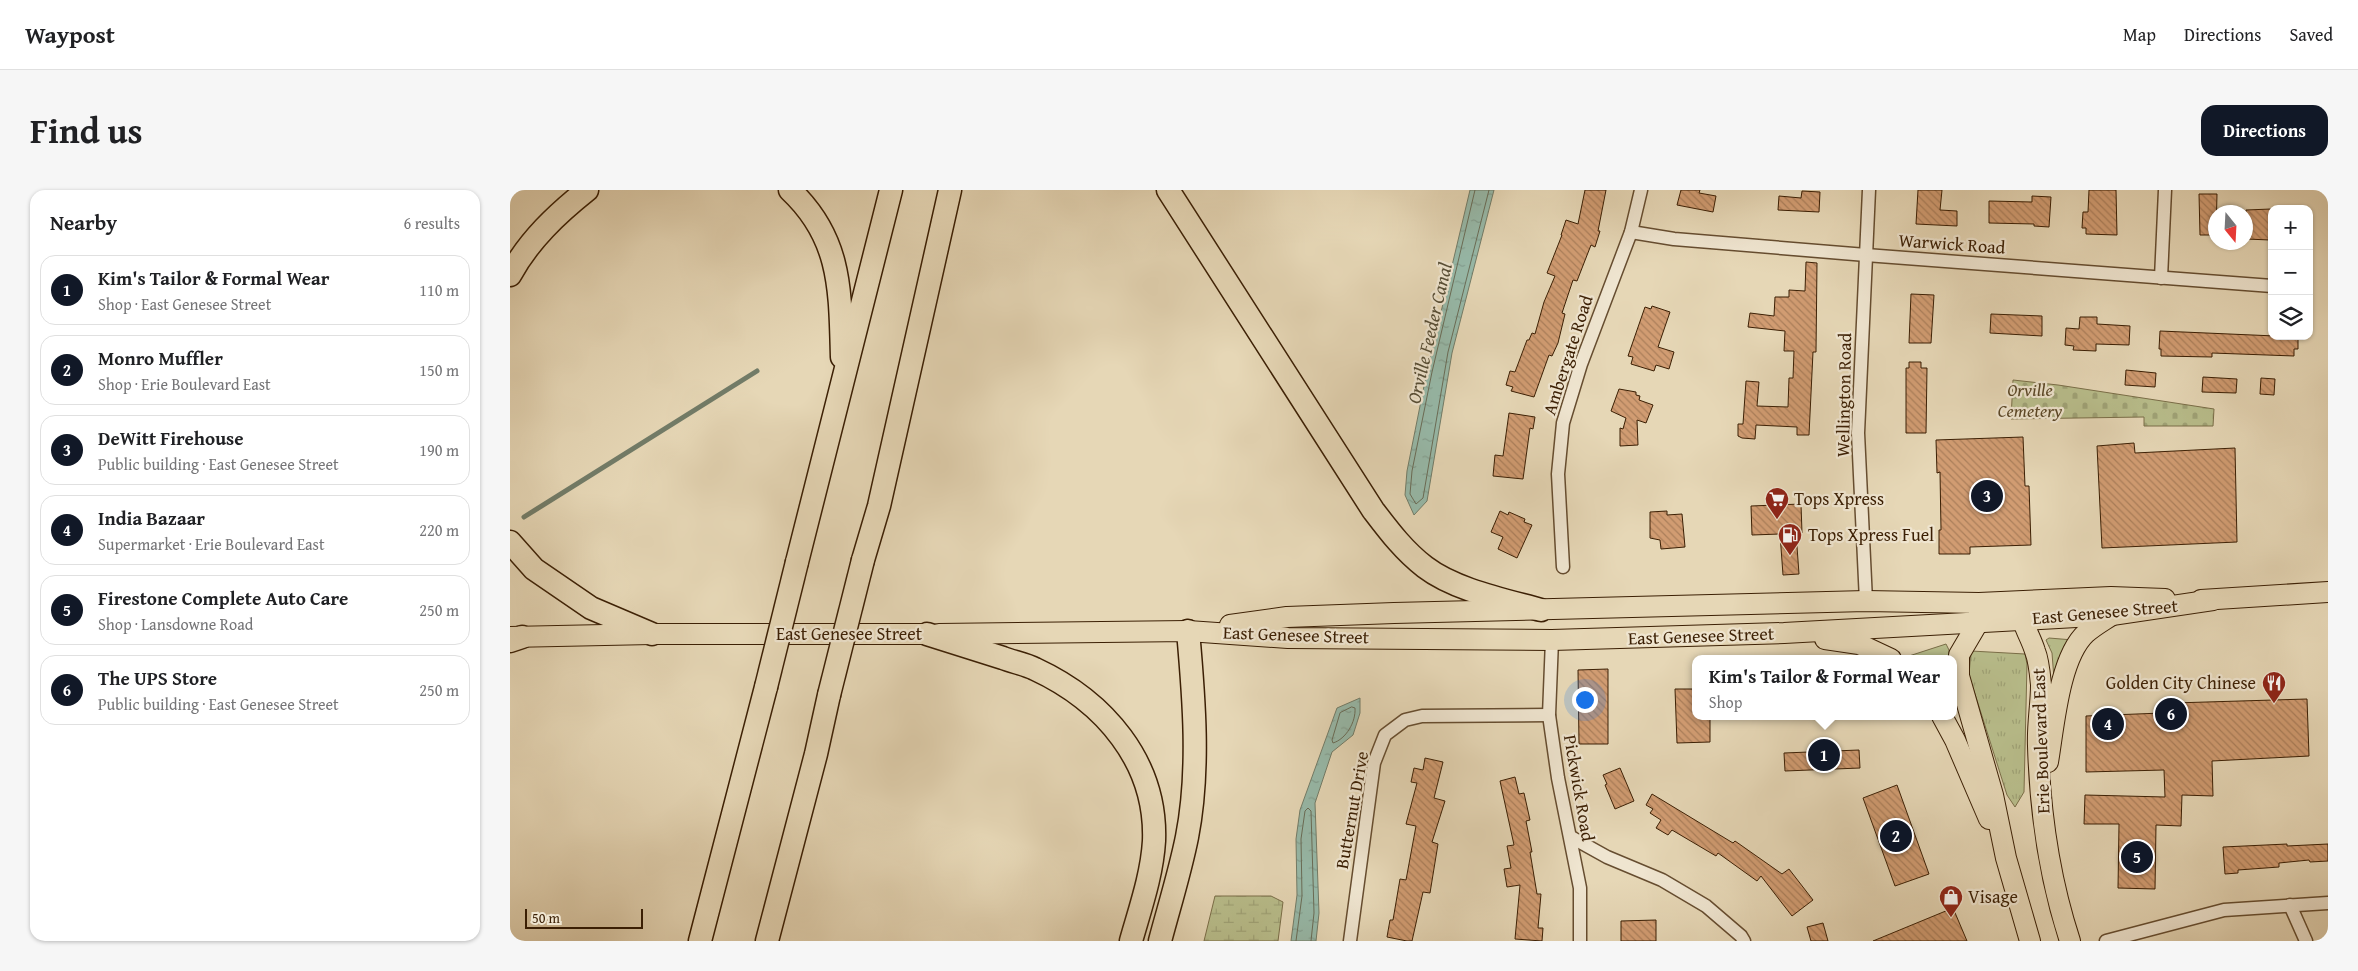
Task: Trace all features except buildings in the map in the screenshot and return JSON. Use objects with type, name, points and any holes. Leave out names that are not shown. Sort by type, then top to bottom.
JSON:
[{"type":"highway","points":[[510,275],[520,257],[534,240],[563,210],[587,190]]},
{"type":"highway","points":[[790,190],[819,224],[834,258],[840,288],[843,384]]},
{"type":"highway","points":[[700,941],[798,562],[891,190]]},
{"type":"highway","points":[[767,941],[878,506],[950,190]]},
{"type":"highway","points":[[1168,190],[1373,510],[1400,545],[1426,568],[1470,590],[1541,610]]},
{"type":"highway","points":[[510,542],[534,569],[591,608],[652,634]]},
{"type":"highway","points":[[1160,941],[1187,837],[1192,794],[1194,760],[1188,631]]},
{"type":"highway","points":[[927,634],[1034,668],[1076,691],[1104,716],[1126,742],[1142,770],[1149,792],[1153,817],[1154,843],[1146,884],[1131,941]]},
{"type":"main road","name":"East Genesee Street","points":[[2021,610],[2112,615],[2213,600],[2328,592]]},
{"type":"main road","name":"East Genesee Street","points":[[514,639],[652,634],[927,634],[1188,631],[1288,638],[1552,640],[1784,633],[1979,612],[2021,610],[2111,597],[2213,600]]},
{"type":"main road","name":"East Genesee Street","points":[[1188,631],[1287,617],[1866,601],[1979,612]]},
{"type":"main road","points":[[1552,640],[1567,610]]},
{"type":"main road","name":"Erie Boulevard East","points":[[2021,610],[2035,650],[2041,685],[2038,744],[2042,809],[2048,860],[2070,941]]},
{"type":"main road","points":[[1979,612],[1959,655],[1958,670],[1993,795],[2006,858],[2030,941]]},
{"type":"main road","points":[[2042,809],[2058,698],[2067,670],[2076,646],[2086,633],[2112,615]]},
{"type":"main road","points":[[1784,633],[1859,644],[1882,655]]},
{"type":"main road","points":[[1944,720],[1956,740],[2006,858]]},
{"type":"street","name":"Ambergate Road","points":[[1563,567],[1558,474],[1563,423],[1581,364],[1631,232],[1641,190]]},
{"type":"street","name":"Wellington Road","points":[[1866,601],[1858,433],[1869,190]]},
{"type":"street","points":[[2161,278],[2165,190]]},
{"type":"street","name":"Warwick Road","points":[[1631,232],[1674,239],[2268,286]]},
{"type":"street","name":"Pickwick Road","points":[[1552,640],[1549,715],[1558,778],[1580,888],[1580,941]]},
{"type":"street","name":"Butternut Drive","points":[[1350,941],[1374,763],[1385,735],[1405,720],[1422,716],[1549,715]]},
{"type":"street","points":[[1571,838],[1607,857],[1669,884],[1706,906],[1741,936],[1744,941]]},
{"type":"street","points":[[2106,941],[2224,910],[2328,903]]},
{"type":"street","points":[[2290,905],[2306,941]]},
{"type":"green space","name":"Orville Cemetery","points":[[2013,380],[2214,409],[2213,426],[2144,426],[2144,417],[2011,419]]},
{"type":"green space","points":[[2049,638],[2073,640],[2054,679],[2052,653],[2046,640]]},
{"type":"green space","points":[[1946,644],[1949,650],[1949,655],[1912,655]]},
{"type":"green space","points":[[1971,651],[2025,654],[2027,664],[2024,792],[2015,807],[2007,795],[1969,675]]},
{"type":"green space","points":[[1215,896],[1271,896],[1283,902],[1278,941],[1204,941]]},
{"type":"water","points":[[1470,190],[1494,190],[1452,353],[1427,501],[1414,515],[1405,495],[1407,471],[1427,371]]},
{"type":"water","points":[[1360,698],[1360,713],[1353,735],[1332,752],[1315,803],[1319,913],[1316,941],[1291,941],[1297,895],[1296,839],[1300,810],[1337,708]]},
{"type":"waterway","points":[[524,517],[757,371]]},
{"type":"place","name":"DeWitt Firehouse","points":[[1987,496]]},
{"type":"place","name":"Tops Xpress","points":[[1777,520]]},
{"type":"place","name":"Tops Xpress Fuel","points":[[1790,556]]},
{"type":"place","name":"Golden City Chinese","points":[[2274,704]]},
{"type":"place","name":"The UPS Store","points":[[2171,714]]},
{"type":"place","name":"India Bazaar","points":[[2108,724]]},
{"type":"place","name":"Kim's Tailor & Formal Wear","points":[[1824,755]]},
{"type":"place","name":"Monro Muffler","points":[[1896,836]]},
{"type":"place","name":"Firestone Complete Auto Care","points":[[2137,857]]},
{"type":"place","name":"Visage","points":[[1951,918]]},
{"type":"water label","name":"Orville Feeder Canal","points":[[1429,333]]}]
